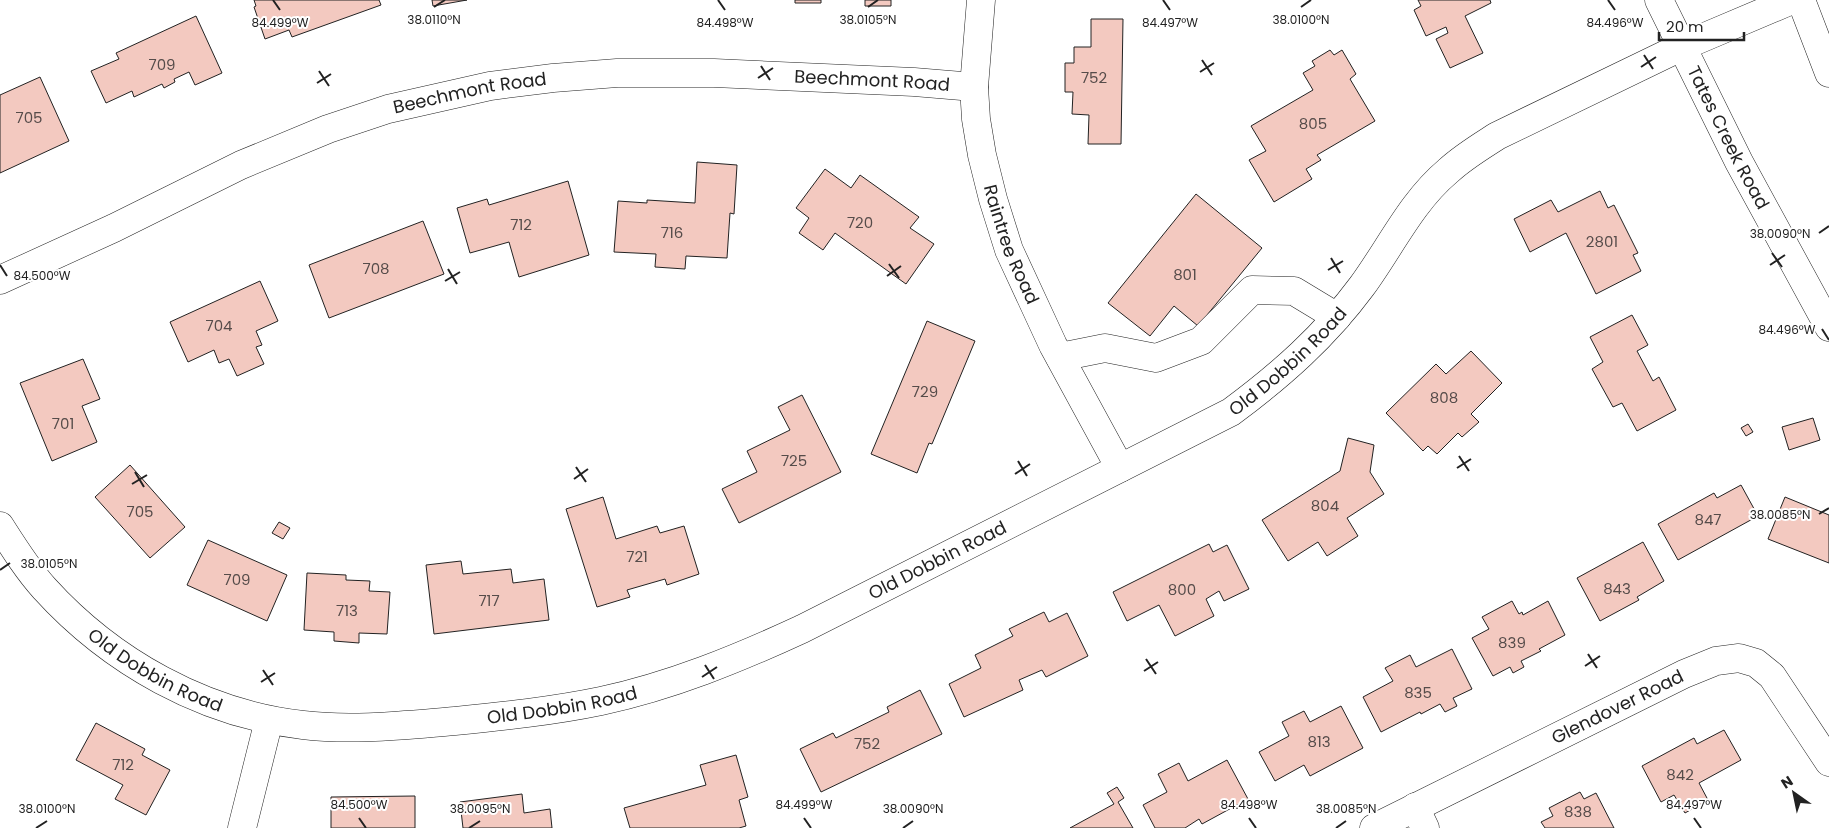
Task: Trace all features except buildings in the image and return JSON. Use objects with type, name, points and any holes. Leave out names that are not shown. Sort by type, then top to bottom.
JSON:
[{"type":"street","name":"Raintree Road","points":[[981,0],[974,87],[976,119],[993,199],[1006,242],[1060,357],[1120,468]]},
{"type":"street","name":"Tates Creek Road","points":[[1659,0],[1739,162],[1829,327]]},
{"type":"street","name":"Old Dobbin Road","points":[[0,526],[19,557],[44,588],[85,627],[123,657],[175,688],[244,714],[305,725],[390,726],[513,716],[601,701],[654,687],[741,656],[802,629],[1231,412],[1272,382],[1337,317],[1362,286],[1402,225],[1424,196],[1447,171],[1497,136],[1681,47],[1792,0]]},
{"type":"street","points":[[1801,0],[1829,74]]},
{"type":"street","name":"Beechmont Road","points":[[0,280],[114,228],[241,164],[328,128],[388,109],[490,86],[553,78],[617,73],[714,73],[914,82],[974,87]]},
{"type":"street","points":[[1060,357],[1105,348],[1156,358],[1201,341],[1252,290],[1294,291],[1337,317]]},
{"type":"street","name":"Glendover Road","points":[[1374,828],[1420,818],[1684,674],[1716,661],[1739,658],[1756,663],[1772,676],[1829,762]]},
{"type":"street","points":[[242,828],[269,720]]}]
